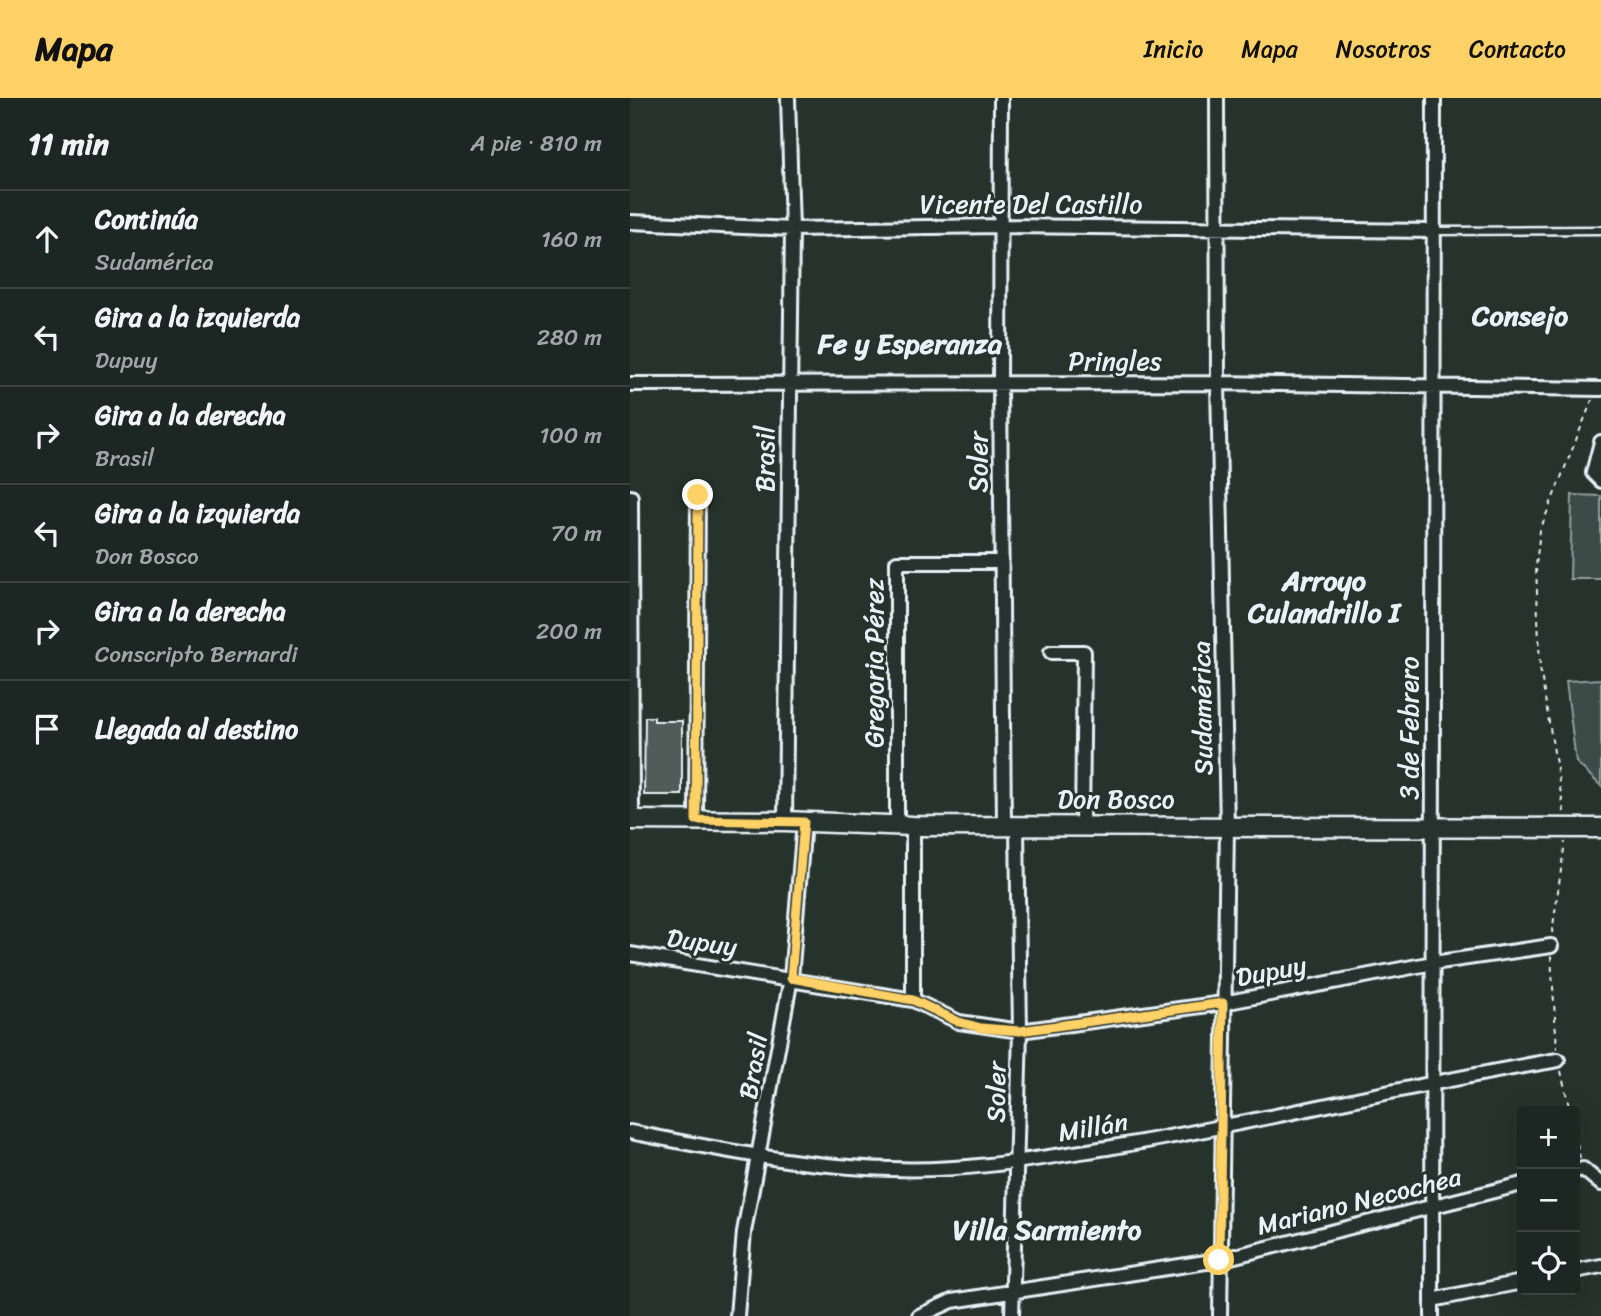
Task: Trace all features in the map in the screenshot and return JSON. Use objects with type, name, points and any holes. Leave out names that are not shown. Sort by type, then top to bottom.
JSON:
[{"type":"main road","name":"Don Bosco","points":[[631,820],[785,821],[905,826],[1082,824],[1601,828]]},
{"type":"street","name":"Brasil","points":[[785,821],[792,229],[788,98]]},
{"type":"street","name":"Soler","points":[[1001,98],[1001,562],[1020,1031],[1012,1316]]},
{"type":"street","name":"Sudamérica","points":[[1217,98],[1218,383],[1227,827],[1220,1316]]},
{"type":"street","name":"3 de Febrero","points":[[1432,1316],[1430,1207],[1433,1081],[1431,828],[1434,98]]},
{"type":"street","name":"Vicente Del Castillo","points":[[630,222],[792,229],[1001,226],[1433,231]]},
{"type":"street","name":"Pringles","points":[[630,384],[1218,383],[1599,388]]},
{"type":"street","points":[[1601,442],[1592,467],[1593,473],[1601,481]]},
{"type":"street","points":[[696,820],[698,495]]},
{"type":"street","points":[[631,497],[631,820]]},
{"type":"street","name":"Gregoria Pérez","points":[[905,826],[897,562],[1001,562]]},
{"type":"street","points":[[1051,652],[1084,652],[1082,824]]},
{"type":"street","name":"Brasil","points":[[737,1316],[744,1232],[791,978],[804,822]]},
{"type":"street","points":[[905,826],[913,1000]]},
{"type":"street","name":"Dupuy","points":[[630,954],[791,978],[913,1000],[959,1022],[1020,1031],[1223,1003],[1433,963],[1551,946]]},
{"type":"street","name":"Millán","points":[[630,1132],[760,1157],[892,1170],[1017,1162],[1223,1129],[1433,1081],[1558,1060]]},
{"type":"street","points":[[1580,1171],[1601,1184]]},
{"type":"street","name":"Mariano Necochea","points":[[919,1316],[952,1301],[1219,1260],[1517,1185]]},
{"type":"street","points":[[1580,1270],[1601,1266]]},
{"type":"street","points":[[1432,1300],[1517,1283]]},
{"type":"lane","points":[[1433,231],[1601,230]]},
{"type":"path","points":[[1569,1106],[1558,1060],[1551,946],[1567,827],[1540,668],[1535,566],[1540,530],[1599,388]]},
{"type":"shaded area","points":[[1572,495],[1601,496],[1601,579],[1570,579]]},
{"type":"shaded area","points":[[1601,679],[1601,786],[1576,762],[1566,681]]},
{"type":"building","points":[[645,717],[654,717],[654,721],[682,721],[682,795],[644,795]]},
{"type":"district","name":"Consejo","points":[[1520,315]]},
{"type":"district","name":"Fe y Esperanza","points":[[910,343]]},
{"type":"district","name":"Arroyo Culandrillo I","points":[[1324,596]]},
{"type":"district","name":"Villa Sarmiento","points":[[1047,1229]]},
{"type":"route","points":[[698,495],[696,820],[804,822],[791,978],[913,1000],[959,1022],[981,1028],[1020,1031],[1223,1003],[1219,1260]]}]
